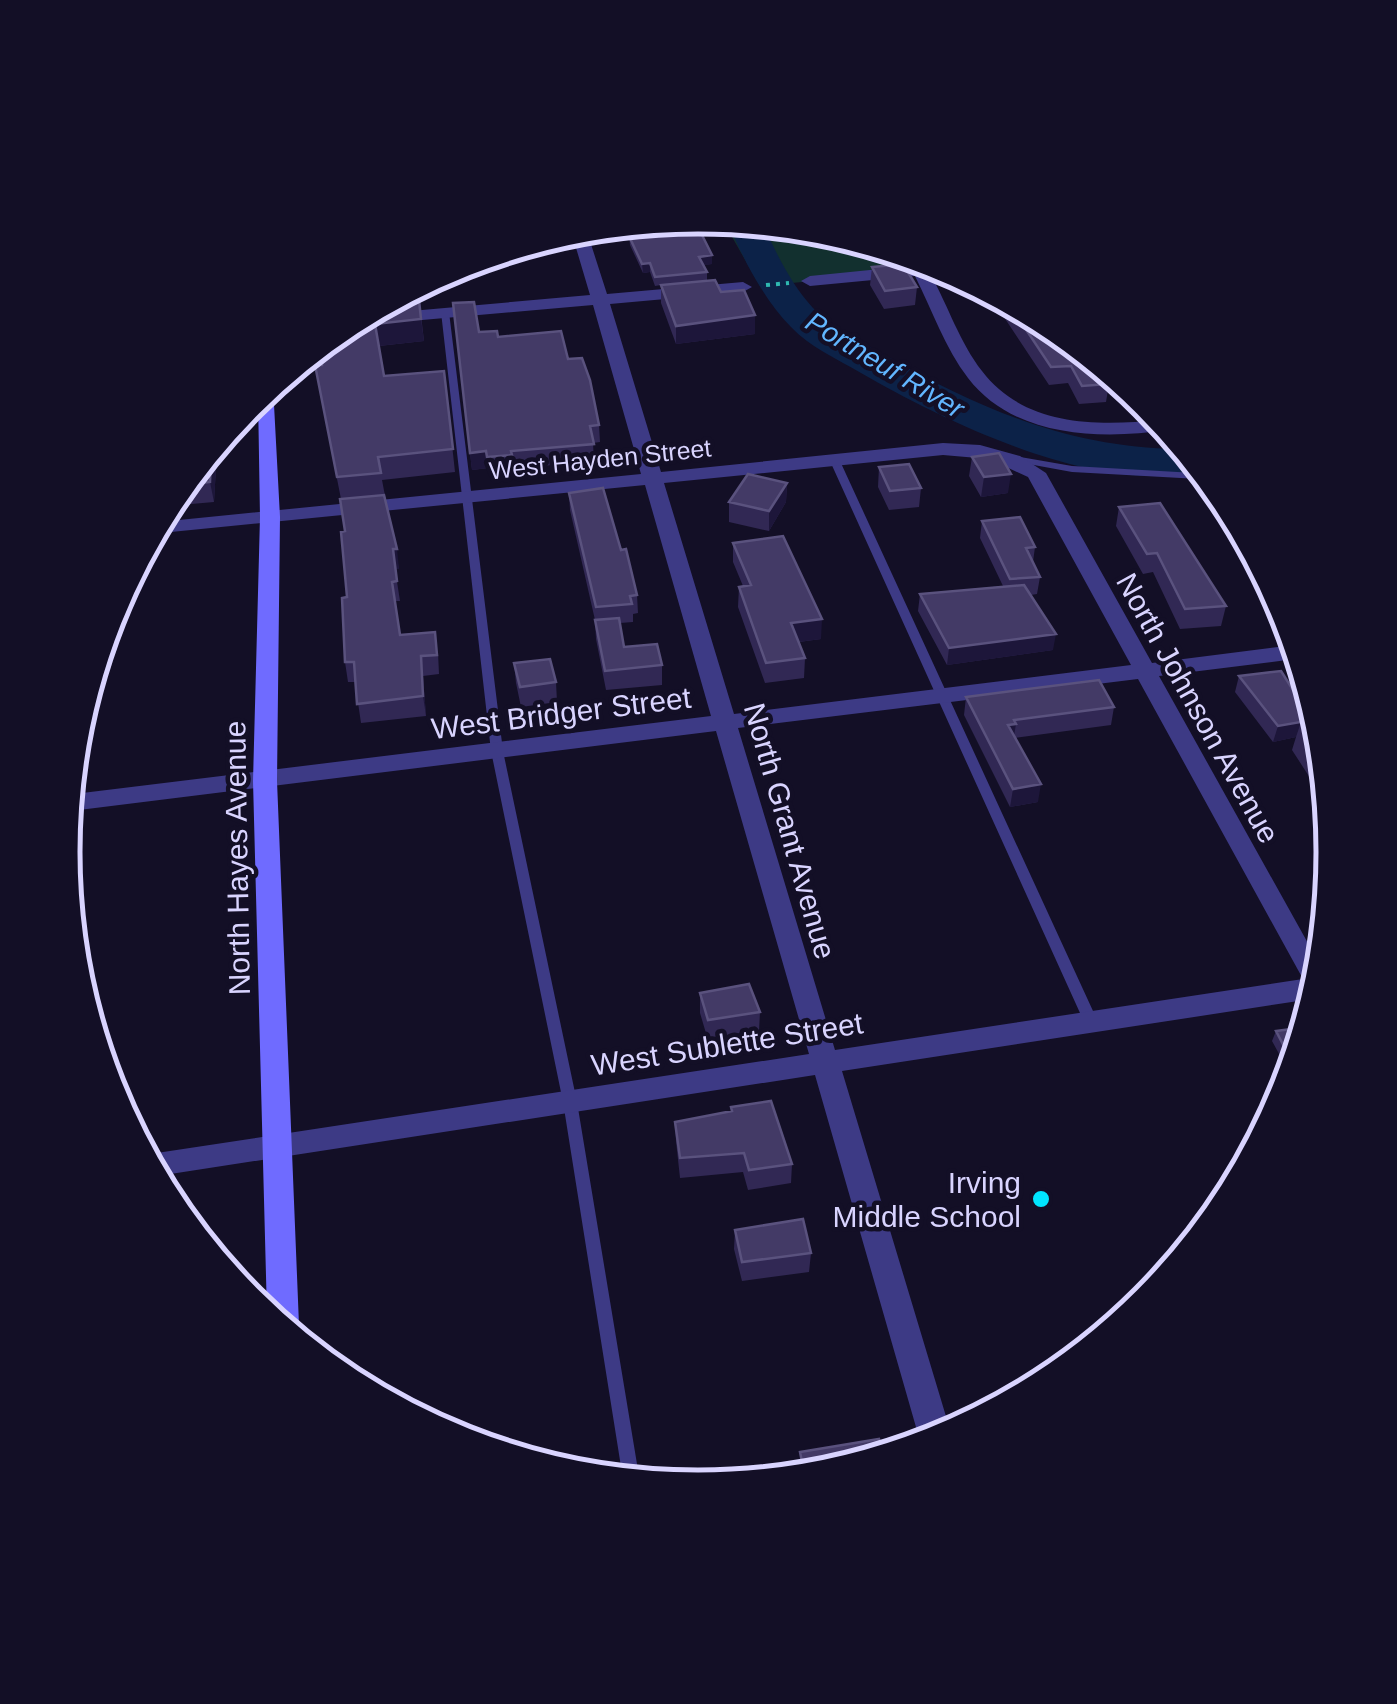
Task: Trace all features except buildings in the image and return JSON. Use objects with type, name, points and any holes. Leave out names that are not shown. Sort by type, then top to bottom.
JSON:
[{"type":"street","name":"North Grant Avenue","points":[[584,244],[931,1425]]},
{"type":"street","points":[[806,282],[901,267]]},
{"type":"street","points":[[923,276],[976,377],[994,394],[1040,419],[1115,431],[1148,427]]},
{"type":"street","points":[[386,318],[751,286]]},
{"type":"street","name":"North Hayes Avenue","points":[[268,408],[265,780],[283,1309]]},
{"type":"street","name":"West Hayden Street","points":[[173,527],[981,449],[1015,459],[1036,472]]},
{"type":"street","name":"North Johnson Avenue","points":[[1036,472],[1141,670],[1307,964]]},
{"type":"street","name":"West Bridger Street","points":[[82,802],[1284,653]]},
{"type":"street","name":"West Sublette Street","points":[[164,1163],[1301,990]]},
{"type":"lane","points":[[446,312],[497,752],[570,1102],[629,1466]]},
{"type":"lane","points":[[1015,459],[1072,469],[1189,476]]},
{"type":"lane","points":[[836,461],[1092,1024]]},
{"type":"path","points":[[751,286],[806,282]]},
{"type":"green space","points":[[731,235],[819,245],[912,272],[760,286]]},
{"type":"waterway","name":"Portneuf River","points":[[751,236],[788,301],[812,327],[946,404],[984,422],[1061,448],[1102,457],[1178,461]]},
{"type":"place","name":"Irving Middle School","points":[[1041,1199]]}]
